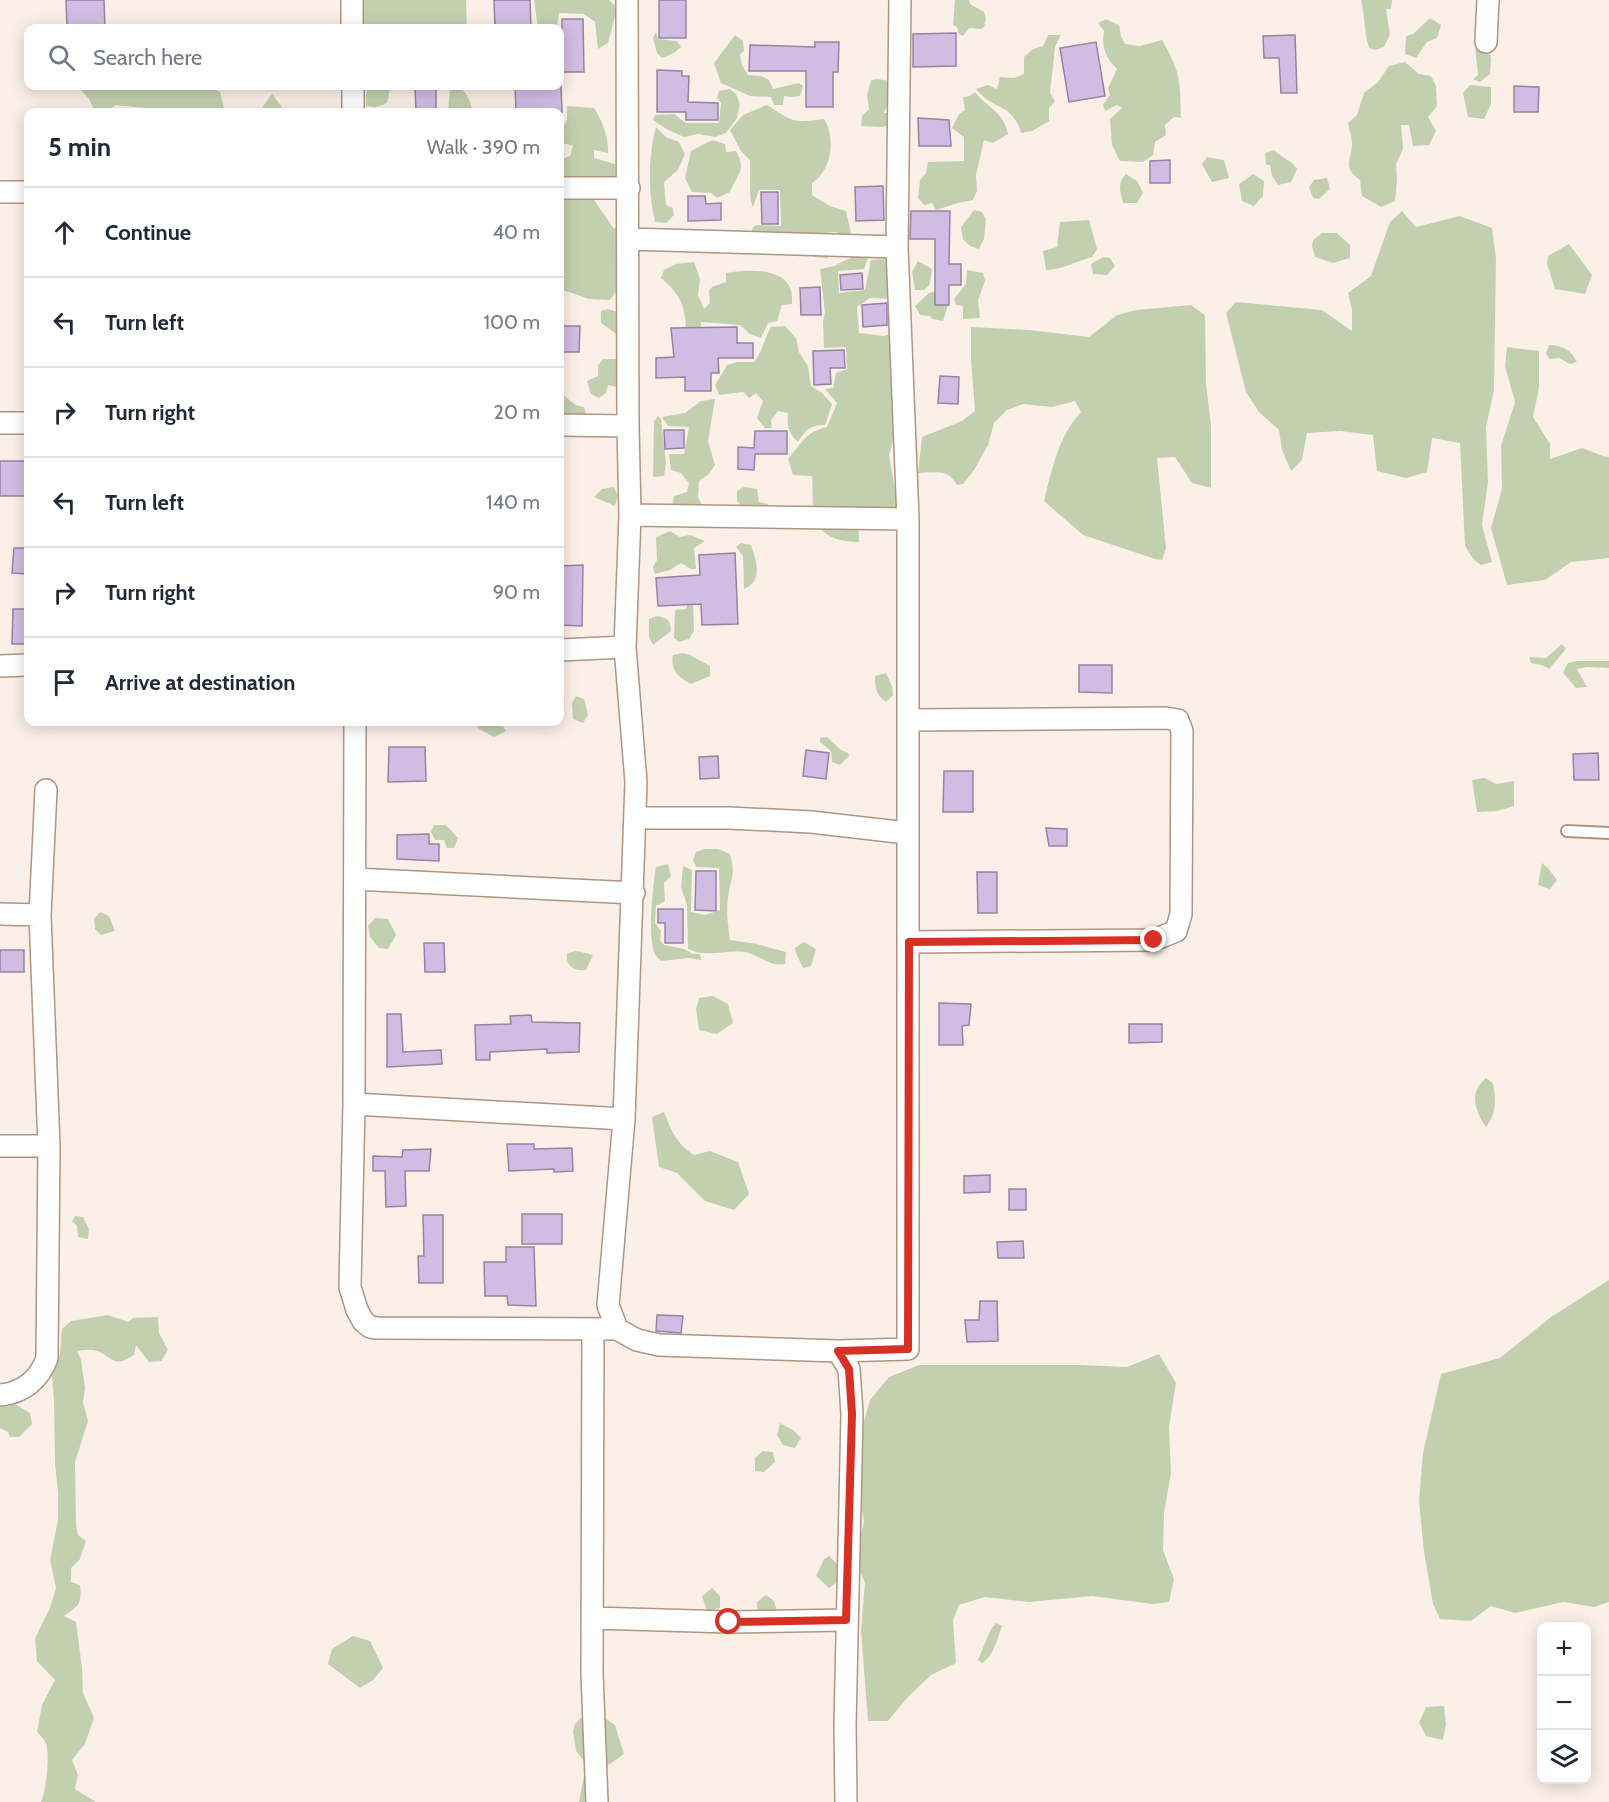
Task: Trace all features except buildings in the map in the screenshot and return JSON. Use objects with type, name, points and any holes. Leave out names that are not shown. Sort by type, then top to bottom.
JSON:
[{"type":"street","points":[[352,0],[352,24]]},
{"type":"street","points":[[617,1329],[608,1305],[624,1119],[634,893],[636,782],[625,647],[630,515],[627,0]]},
{"type":"street","points":[[355,726],[354,1104],[350,1287],[357,1310],[366,1324],[377,1328],[617,1329],[637,1340],[659,1345],[838,1351],[908,1349],[908,519],[897,246],[900,0]]},
{"type":"street","points":[[1486,42],[1488,0]]},
{"type":"street","points":[[353,90],[353,108]]},
{"type":"street","points":[[564,188],[629,188]]},
{"type":"street","points":[[0,192],[24,192]]},
{"type":"street","points":[[629,239],[897,246]]},
{"type":"street","points":[[0,423],[24,423]]},
{"type":"street","points":[[564,425],[628,426]]},
{"type":"street","points":[[630,515],[908,519]]},
{"type":"street","points":[[564,650],[625,647]]},
{"type":"street","points":[[0,666],[24,665]]},
{"type":"street","points":[[909,720],[1166,718],[1178,720],[1182,731],[1180,914],[1176,932],[1154,940],[909,942]]},
{"type":"street","points":[[0,1395],[11,1394],[38,1378],[47,1358],[49,1146],[40,915],[46,790]]},
{"type":"street","points":[[635,818],[729,818],[811,822],[907,833]]},
{"type":"street","points":[[355,879],[634,893]]},
{"type":"street","points":[[0,914],[40,915]]},
{"type":"street","points":[[354,1104],[624,1119]]},
{"type":"street","points":[[0,1146],[49,1146]]},
{"type":"street","points":[[593,1329],[592,1618],[597,1802]]},
{"type":"street","points":[[838,1351],[849,1369],[852,1414],[844,1725],[846,1802]]},
{"type":"street","points":[[592,1618],[729,1622],[846,1620]]},
{"type":"lane","points":[[1567,831],[1609,833]]},
{"type":"green space","points":[[343,0],[466,0],[467,24],[361,24]]},
{"type":"green space","points":[[534,0],[609,0],[617,8],[608,43],[598,49],[595,22],[584,14],[559,13],[558,24],[537,24]]},
{"type":"green space","points":[[955,0],[969,0],[970,4],[984,12],[986,19],[984,27],[969,28],[963,36],[959,34],[957,27],[953,25]]},
{"type":"green space","points":[[1361,0],[1392,0],[1391,9],[1386,9],[1390,34],[1384,47],[1375,50],[1369,48]]},
{"type":"green space","points":[[1430,18],[1441,25],[1437,38],[1427,42],[1416,58],[1405,54],[1406,36],[1413,34]]},
{"type":"green space","points":[[1106,19],[1119,25],[1125,44],[1140,46],[1162,40],[1173,61],[1178,78],[1181,118],[1174,117],[1165,125],[1166,135],[1155,142],[1153,155],[1143,162],[1120,161],[1112,145],[1110,119],[1122,108],[1117,105],[1105,111],[1103,105],[1110,95],[1108,88],[1117,69],[1105,52],[1104,31],[1098,23]]},
{"type":"green space","points":[[656,32],[658,39],[677,41],[681,47],[662,58],[657,53],[653,38]]},
{"type":"green space","points":[[735,35],[743,41],[744,51],[740,54],[742,65],[748,75],[761,76],[769,80],[773,89],[799,83],[803,86],[800,96],[784,96],[783,105],[774,105],[771,97],[750,96],[721,83],[714,63]]},
{"type":"green space","points":[[1048,35],[1061,35],[1055,47],[1050,93],[1055,101],[1049,108],[1049,121],[1032,131],[1021,133],[1013,116],[982,96],[976,89],[988,85],[997,89],[1000,77],[1014,78],[1024,74],[1024,57],[1033,49],[1043,46]]},
{"type":"green space","points":[[1475,47],[1488,50],[1491,58],[1490,74],[1480,82],[1473,79],[1478,75]]},
{"type":"green space","points":[[1405,62],[1419,74],[1431,76],[1436,86],[1437,106],[1428,117],[1436,131],[1429,145],[1413,146],[1409,125],[1401,125],[1403,149],[1396,164],[1395,201],[1381,207],[1362,196],[1360,180],[1349,167],[1352,138],[1348,123],[1357,115],[1364,93],[1378,82],[1389,66]]},
{"type":"green space","points":[[871,80],[890,81],[896,104],[887,106],[884,113],[895,113],[893,125],[861,126],[862,116],[869,109],[867,95]]},
{"type":"green space","points":[[1470,85],[1491,87],[1491,104],[1484,119],[1468,117],[1463,93]]},
{"type":"green space","points":[[730,89],[736,94],[740,104],[737,118],[726,133],[715,137],[698,134],[684,137],[653,120],[655,115],[674,114],[686,123],[719,123],[721,103],[717,98],[719,91]]},
{"type":"green space","points":[[216,90],[220,92],[224,108],[146,108],[115,105],[112,108],[93,108],[82,91]]},
{"type":"green space","points":[[367,90],[390,90],[387,103],[376,107],[366,106]]},
{"type":"green space","points":[[450,90],[462,90],[472,108],[448,108]]},
{"type":"green space","points":[[975,92],[1003,120],[1008,134],[993,143],[984,140],[976,175],[977,191],[973,200],[936,210],[932,203],[924,205],[918,198],[920,180],[926,173],[928,162],[964,161],[964,137],[952,128],[959,114],[965,110],[963,97]]},
{"type":"green space","points":[[272,94],[282,108],[262,108]]},
{"type":"green space","points":[[767,105],[794,120],[824,119],[828,127],[831,144],[828,162],[819,177],[812,183],[812,195],[830,206],[846,211],[853,242],[844,240],[836,232],[826,233],[824,242],[833,249],[828,258],[814,257],[810,233],[753,240],[752,229],[755,225],[781,226],[780,190],[759,190],[753,207],[750,191],[750,160],[741,151],[730,130],[743,115]]},
{"type":"green space","points":[[567,106],[594,108],[604,129],[608,153],[594,150],[594,158],[615,164],[616,180],[564,189],[564,158],[570,156],[573,146],[564,143],[564,126],[567,120]]},
{"type":"green space","points":[[656,127],[666,137],[679,142],[685,154],[678,170],[664,182],[666,205],[673,208],[674,215],[666,223],[655,222],[651,199],[650,162]]},
{"type":"green space","points":[[712,140],[725,144],[726,152],[736,151],[741,163],[740,172],[730,192],[717,198],[711,193],[692,192],[685,178],[691,151]]},
{"type":"green space","points":[[1274,150],[1297,169],[1291,182],[1278,185],[1272,176],[1270,165],[1266,165],[1265,153]]},
{"type":"green space","points":[[1207,157],[1224,160],[1229,178],[1212,182],[1202,164]]},
{"type":"green space","points":[[1126,174],[1137,181],[1143,193],[1137,203],[1123,203],[1120,184]]},
{"type":"green space","points":[[1253,174],[1264,181],[1263,196],[1254,206],[1242,201],[1239,184]]},
{"type":"green space","points":[[1327,178],[1330,189],[1319,199],[1313,198],[1309,187],[1314,180]]},
{"type":"green space","points":[[569,194],[594,200],[614,229],[625,217],[621,285],[610,300],[589,299],[564,290],[564,198]]},
{"type":"green space","points":[[974,210],[982,212],[986,219],[984,239],[979,249],[970,246],[963,239],[961,227]]},
{"type":"green space","points":[[1402,211],[1416,227],[1460,216],[1492,228],[1496,258],[1494,390],[1486,427],[1488,482],[1482,525],[1492,562],[1481,565],[1474,560],[1465,546],[1460,443],[1432,438],[1427,472],[1406,478],[1377,471],[1373,435],[1340,431],[1307,433],[1302,460],[1291,471],[1282,450],[1279,430],[1259,412],[1246,392],[1226,313],[1236,302],[1322,310],[1352,331],[1352,309],[1348,293],[1371,276],[1390,222]]},
{"type":"green space","points":[[1089,220],[1097,249],[1092,257],[1064,267],[1046,270],[1043,251],[1057,247],[1060,222]]},
{"type":"green space","points":[[1322,233],[1337,233],[1350,245],[1350,258],[1333,263],[1315,257],[1313,240]]},
{"type":"green space","points":[[1569,244],[1592,275],[1585,294],[1555,289],[1547,264],[1548,256]]},
{"type":"green space","points":[[862,252],[868,257],[864,269],[838,271],[839,293],[865,290],[871,260],[883,259],[894,262],[890,299],[870,298],[857,307],[859,333],[883,336],[902,332],[900,416],[889,455],[899,513],[879,515],[867,507],[858,519],[859,542],[839,540],[823,531],[814,516],[812,476],[793,475],[788,459],[809,435],[827,427],[837,403],[825,389],[833,388],[836,373],[847,369],[846,347],[824,348],[825,313],[820,269],[834,266]]},
{"type":"green space","points":[[1103,257],[1110,258],[1115,266],[1107,275],[1093,274],[1091,264]]},
{"type":"green space","points":[[918,261],[932,269],[930,284],[924,290],[915,290],[912,272]]},
{"type":"green space","points":[[694,262],[700,279],[698,295],[704,309],[710,303],[709,290],[726,282],[726,273],[743,271],[762,271],[780,277],[787,282],[791,290],[792,304],[782,305],[777,321],[768,323],[761,338],[750,334],[740,325],[701,322],[701,338],[687,342],[683,307],[675,293],[661,278],[664,270],[676,264]]},
{"type":"green space","points":[[967,270],[983,273],[985,281],[978,300],[980,318],[963,319],[963,306],[956,305],[954,299],[966,284]]},
{"type":"green space","points":[[941,290],[950,299],[943,321],[920,315],[915,306],[929,293]]},
{"type":"green space","points":[[1191,305],[1205,315],[1206,383],[1211,426],[1211,488],[1192,483],[1175,457],[1157,458],[1166,548],[1162,560],[1083,535],[1044,501],[1061,443],[1081,412],[1075,401],[1052,407],[1023,404],[1007,410],[994,423],[988,445],[963,484],[957,485],[945,474],[918,473],[922,437],[962,421],[975,411],[971,327],[1029,330],[1089,337],[1117,315],[1136,310]]},
{"type":"green space","points":[[608,309],[617,312],[622,319],[618,335],[601,323],[601,311]]},
{"type":"green space","points":[[785,326],[796,338],[799,352],[808,366],[811,386],[822,393],[832,404],[825,425],[809,429],[798,442],[789,429],[788,413],[778,411],[771,420],[772,428],[765,428],[757,418],[763,401],[756,393],[749,398],[743,392],[719,395],[715,385],[727,365],[754,362],[771,327]]},
{"type":"green space","points":[[1549,345],[1566,349],[1577,362],[1570,364],[1559,358],[1550,359],[1546,354]]},
{"type":"green space","points":[[1507,347],[1539,351],[1539,388],[1533,417],[1550,444],[1550,459],[1582,448],[1609,457],[1609,558],[1571,562],[1545,580],[1507,585],[1491,528],[1502,489],[1501,446],[1515,402],[1505,366]]},
{"type":"green space","points":[[603,359],[620,359],[620,388],[608,385],[606,393],[599,398],[591,394],[587,381],[598,376],[598,365]]},
{"type":"green space","points":[[564,396],[576,405],[584,407],[587,417],[577,420],[564,413]]},
{"type":"green space","points":[[715,399],[708,441],[715,465],[708,475],[699,481],[698,497],[702,505],[696,516],[657,508],[659,504],[672,506],[674,496],[687,492],[689,483],[681,473],[671,470],[669,454],[684,454],[689,427],[668,426],[662,417],[685,413],[701,401]]},
{"type":"green space","points":[[658,416],[661,419],[666,463],[664,476],[653,477],[654,421]]},
{"type":"green space","points":[[614,487],[618,496],[615,506],[594,497],[602,489]]},
{"type":"green space","points":[[744,487],[757,489],[759,502],[768,504],[768,516],[747,512],[737,501],[737,491]]},
{"type":"green space","points":[[670,531],[680,537],[690,535],[705,541],[694,548],[696,569],[691,569],[681,563],[670,570],[655,574],[653,567],[657,560],[656,537]]},
{"type":"green space","points":[[741,543],[751,545],[757,570],[754,581],[744,589],[743,556],[736,547]]},
{"type":"green space","points":[[688,602],[693,603],[694,631],[689,639],[679,642],[674,638],[675,610],[686,609]]},
{"type":"green space","points":[[657,616],[668,620],[671,631],[653,645],[649,637],[649,619]]},
{"type":"green space","points":[[1562,644],[1566,649],[1549,669],[1531,663],[1529,657],[1546,658]]},
{"type":"green space","points":[[682,653],[710,666],[710,676],[691,684],[682,679],[674,669],[672,660],[673,655]]},
{"type":"green space","points":[[1609,661],[1609,668],[1577,669],[1587,687],[1576,688],[1563,673],[1568,663]]},
{"type":"green space","points":[[886,673],[893,695],[886,702],[877,691],[875,676]]},
{"type":"green space","points":[[576,696],[584,699],[588,715],[583,723],[573,719],[572,703]]},
{"type":"green space","points":[[477,726],[503,726],[506,731],[494,737]]},
{"type":"green space","points":[[827,737],[841,750],[848,753],[849,756],[840,765],[832,762],[831,751],[820,742],[820,738]]},
{"type":"green space","points":[[1485,778],[1496,784],[1514,781],[1514,806],[1497,811],[1477,812],[1472,780]]},
{"type":"green space","points":[[434,825],[446,825],[458,838],[454,848],[447,848],[444,840],[435,840],[431,832]]},
{"type":"green space","points":[[704,849],[718,849],[730,854],[732,861],[733,872],[727,908],[730,940],[786,952],[785,964],[771,963],[749,953],[702,953],[688,949],[687,905],[681,887],[683,866],[692,870],[691,912],[705,915],[720,910],[719,868],[696,867],[693,860],[696,852]]},
{"type":"green space","points":[[1542,863],[1557,880],[1550,889],[1538,885]]},
{"type":"green space","points":[[668,864],[671,876],[664,883],[665,901],[656,906],[655,923],[661,931],[660,940],[664,945],[700,954],[701,960],[689,958],[661,961],[655,954],[651,924],[656,867]]},
{"type":"green space","points":[[100,912],[109,916],[115,931],[101,935],[95,929],[94,919]]},
{"type":"green space","points":[[375,918],[388,919],[396,935],[388,949],[379,948],[370,937],[368,926]]},
{"type":"green space","points":[[804,942],[816,949],[811,966],[803,968],[795,948]]},
{"type":"green space","points":[[577,951],[593,955],[586,970],[574,969],[567,961],[567,953]]},
{"type":"green space","points":[[713,996],[728,1004],[733,1023],[717,1034],[699,1030],[696,1009],[699,998]]},
{"type":"green space","points":[[1486,1078],[1493,1083],[1495,1100],[1494,1111],[1486,1127],[1476,1108],[1475,1096],[1480,1084]]},
{"type":"green space","points":[[664,1112],[675,1136],[694,1155],[710,1151],[738,1162],[749,1194],[734,1210],[705,1201],[677,1173],[659,1167],[652,1117]]},
{"type":"green space","points":[[75,1216],[83,1217],[89,1229],[88,1239],[78,1237],[77,1226],[72,1221]]},
{"type":"green space","points":[[1609,1280],[1609,1602],[1594,1607],[1563,1602],[1515,1613],[1491,1606],[1471,1621],[1440,1619],[1433,1604],[1424,1552],[1419,1501],[1423,1453],[1441,1374],[1500,1358],[1551,1317]]},
{"type":"green space","points":[[108,1315],[128,1322],[133,1318],[158,1317],[159,1333],[168,1350],[161,1361],[149,1362],[136,1345],[134,1355],[120,1362],[98,1351],[77,1351],[81,1360],[85,1388],[83,1402],[88,1421],[75,1462],[76,1525],[78,1535],[86,1541],[80,1559],[71,1568],[71,1582],[80,1585],[80,1601],[64,1616],[76,1622],[83,1693],[94,1718],[85,1744],[72,1760],[78,1775],[75,1789],[96,1802],[41,1802],[46,1782],[48,1756],[45,1742],[37,1732],[42,1705],[55,1680],[37,1661],[35,1638],[50,1608],[56,1588],[50,1560],[58,1520],[52,1376],[60,1354],[62,1329],[71,1321]]},
{"type":"green space","points":[[1159,1354],[1176,1383],[1169,1427],[1171,1473],[1164,1513],[1163,1550],[1174,1579],[1169,1602],[1153,1604],[1092,1596],[1029,1602],[985,1597],[959,1605],[953,1620],[956,1663],[931,1675],[906,1699],[888,1721],[868,1721],[861,1630],[865,1583],[855,1559],[864,1522],[860,1498],[861,1432],[870,1400],[889,1377],[919,1365],[1127,1367]]},
{"type":"green space","points":[[3,1400],[30,1413],[32,1424],[19,1437],[10,1437],[8,1432],[0,1428],[0,1406]]},
{"type":"green space","points":[[780,1423],[793,1430],[801,1438],[795,1448],[783,1445],[777,1435]]},
{"type":"green space","points":[[763,1451],[773,1452],[775,1462],[764,1472],[755,1471],[755,1458]]},
{"type":"green space","points":[[829,1556],[842,1569],[840,1580],[829,1588],[816,1576],[824,1559]]},
{"type":"green space","points":[[712,1588],[720,1596],[720,1608],[707,1611],[702,1596]]},
{"type":"green space","points":[[766,1595],[774,1601],[778,1615],[758,1616],[757,1602]]},
{"type":"green space","points":[[996,1623],[1002,1626],[999,1636],[992,1652],[982,1663],[978,1660],[991,1629]]},
{"type":"green space","points":[[353,1636],[370,1641],[383,1668],[373,1680],[360,1688],[328,1664],[332,1649]]},
{"type":"green space","points":[[1444,1706],[1446,1724],[1443,1740],[1426,1736],[1419,1723],[1426,1707]]},
{"type":"green space","points":[[602,1716],[615,1725],[624,1754],[610,1764],[592,1769],[596,1802],[579,1802],[584,1776],[584,1761],[576,1751],[573,1731],[575,1724],[581,1718]]},
{"type":"route","points":[[729,1622],[846,1620],[852,1414],[849,1369],[838,1351],[908,1349],[909,942],[1154,940]]}]
